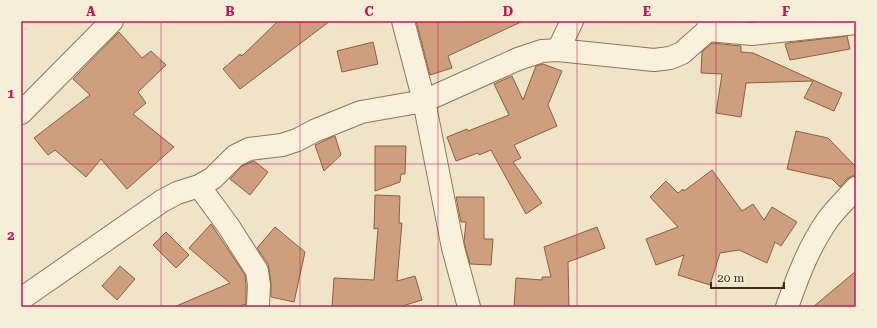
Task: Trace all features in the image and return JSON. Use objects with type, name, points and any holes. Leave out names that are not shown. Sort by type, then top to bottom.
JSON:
[{"type":"street","points":[[21,112],[112,21]]},
{"type":"street","points":[[403,21],[424,101],[453,248],[469,307]]},
{"type":"street","points":[[558,50],[572,21]]},
{"type":"street","points":[[21,299],[162,201],[177,193],[199,186],[213,178],[235,156],[249,149],[282,145],[361,112],[424,101],[518,59],[542,51],[558,50],[654,60],[670,58],[682,53],[708,26],[752,34],[856,23]]},
{"type":"street","points":[[199,186],[257,271],[259,284],[258,307]]},
{"type":"street","points":[[787,307],[800,271],[812,246],[830,218],[856,188]]},
{"type":"building","points":[[278,21],[330,21],[240,89],[223,69],[240,54],[242,56]]},
{"type":"building","points":[[416,21],[523,21],[448,56],[452,68],[430,75]]},
{"type":"building","points":[[119,32],[142,58],[151,51],[166,65],[138,92],[146,103],[133,114],[174,147],[127,189],[101,159],[86,177],[55,150],[48,155],[34,138],[90,95],[73,79]]},
{"type":"building","points":[[847,36],[850,49],[790,60],[785,44],[788,43]]},
{"type":"building","points":[[373,42],[378,64],[342,72],[337,51]]},
{"type":"building","points":[[712,43],[741,46],[741,52],[753,53],[842,93],[834,111],[804,98],[813,81],[746,83],[741,117],[716,113],[722,74],[701,73],[702,52]]},
{"type":"building","points":[[543,64],[562,71],[548,105],[557,126],[514,145],[521,158],[513,162],[542,203],[526,214],[491,150],[456,161],[447,137],[467,129],[468,131],[509,115],[494,84],[512,76],[523,100],[536,66]]},
{"type":"building","points":[[796,131],[828,138],[856,167],[856,176],[852,176],[847,179],[840,187],[832,179],[787,169]]},
{"type":"building","points":[[335,136],[341,155],[324,171],[315,145]]},
{"type":"building","points":[[375,146],[406,146],[405,174],[401,174],[400,182],[375,191]]},
{"type":"building","points":[[254,161],[268,172],[250,195],[230,179],[242,166]]},
{"type":"building","points":[[712,170],[742,211],[753,204],[764,220],[772,207],[797,222],[781,246],[775,242],[767,263],[739,250],[720,253],[710,285],[678,275],[684,255],[656,265],[646,239],[678,227],[650,197],[666,181],[678,193],[683,189],[684,191]]},
{"type":"building","points":[[375,195],[400,196],[399,223],[402,223],[397,281],[415,276],[422,300],[399,307],[332,307],[334,278],[374,280],[378,228],[374,229]]},
{"type":"building","points":[[456,197],[484,197],[484,239],[493,239],[491,265],[470,264],[464,242],[466,222],[461,222]]},
{"type":"building","points":[[211,224],[245,275],[246,304],[237,307],[174,307],[230,283],[189,248]]},
{"type":"building","points":[[275,227],[305,252],[294,302],[271,297],[271,283],[268,264],[257,248]]},
{"type":"building","points":[[597,227],[605,248],[568,262],[569,307],[514,307],[516,278],[542,280],[542,277],[551,277],[544,247]]},
{"type":"building","points":[[166,232],[189,255],[176,268],[153,245]]},
{"type":"building","points":[[120,266],[135,279],[117,300],[102,286]]},
{"type":"building","points":[[856,271],[856,307],[813,307]]}]
